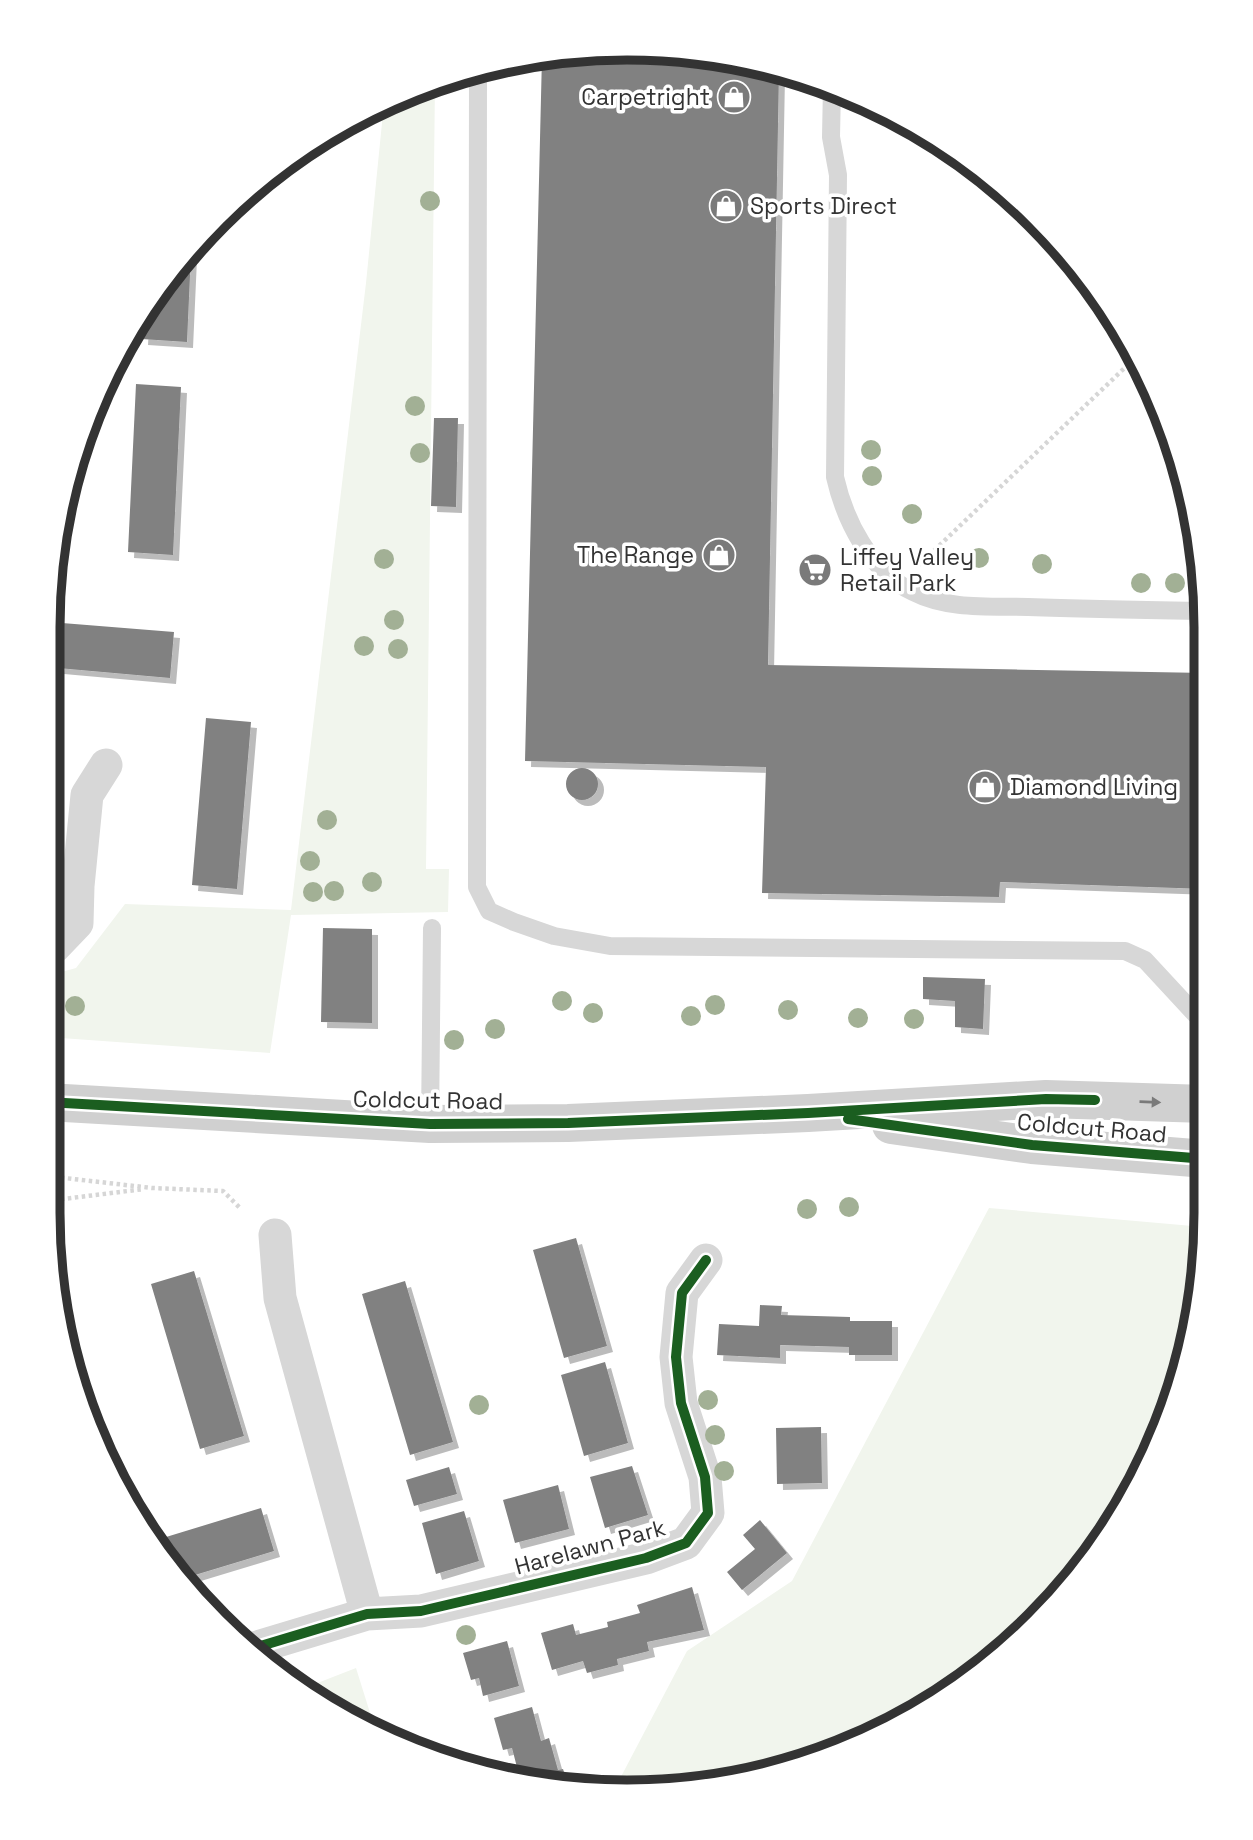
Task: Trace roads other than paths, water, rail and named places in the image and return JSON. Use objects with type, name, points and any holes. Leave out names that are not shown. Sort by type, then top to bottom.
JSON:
[{"type":"main road","name":"Coldcut Road","points":[[60,1103],[430,1124],[568,1123],[1046,1099],[1194,1104]]},
{"type":"main road","name":"Coldcut Road","points":[[807,1113],[1032,1145],[1194,1158]]},
{"type":"street","points":[[60,941],[77,923],[87,795],[106,765]]},
{"type":"street","points":[[275,1235],[280,1298],[366,1614]]},
{"type":"street","name":"Harelawn Park","points":[[260,1646],[366,1614],[424,1610],[646,1558],[686,1543],[708,1513],[705,1477],[681,1403],[676,1357],[682,1293],[706,1260]]},
{"type":"lane","points":[[478,80],[477,887],[489,911],[554,936],[610,946],[1125,951],[1145,960],[1194,1013]]},
{"type":"lane","points":[[832,99],[831,137],[838,176],[835,477],[846,516],[873,559],[899,584],[928,598],[967,605],[1193,611]]},
{"type":"lane","points":[[430,1124],[432,928]]},
{"type":"place","name":"Carpetright","points":[[734,97]]},
{"type":"place","name":"Sports Direct","points":[[726,206]]},
{"type":"place","name":"The Range","points":[[719,555]]},
{"type":"place","name":"Liffey Valley Retail Park","points":[[815,570]]},
{"type":"place","name":"Diamond Living","points":[[985,787]]}]
